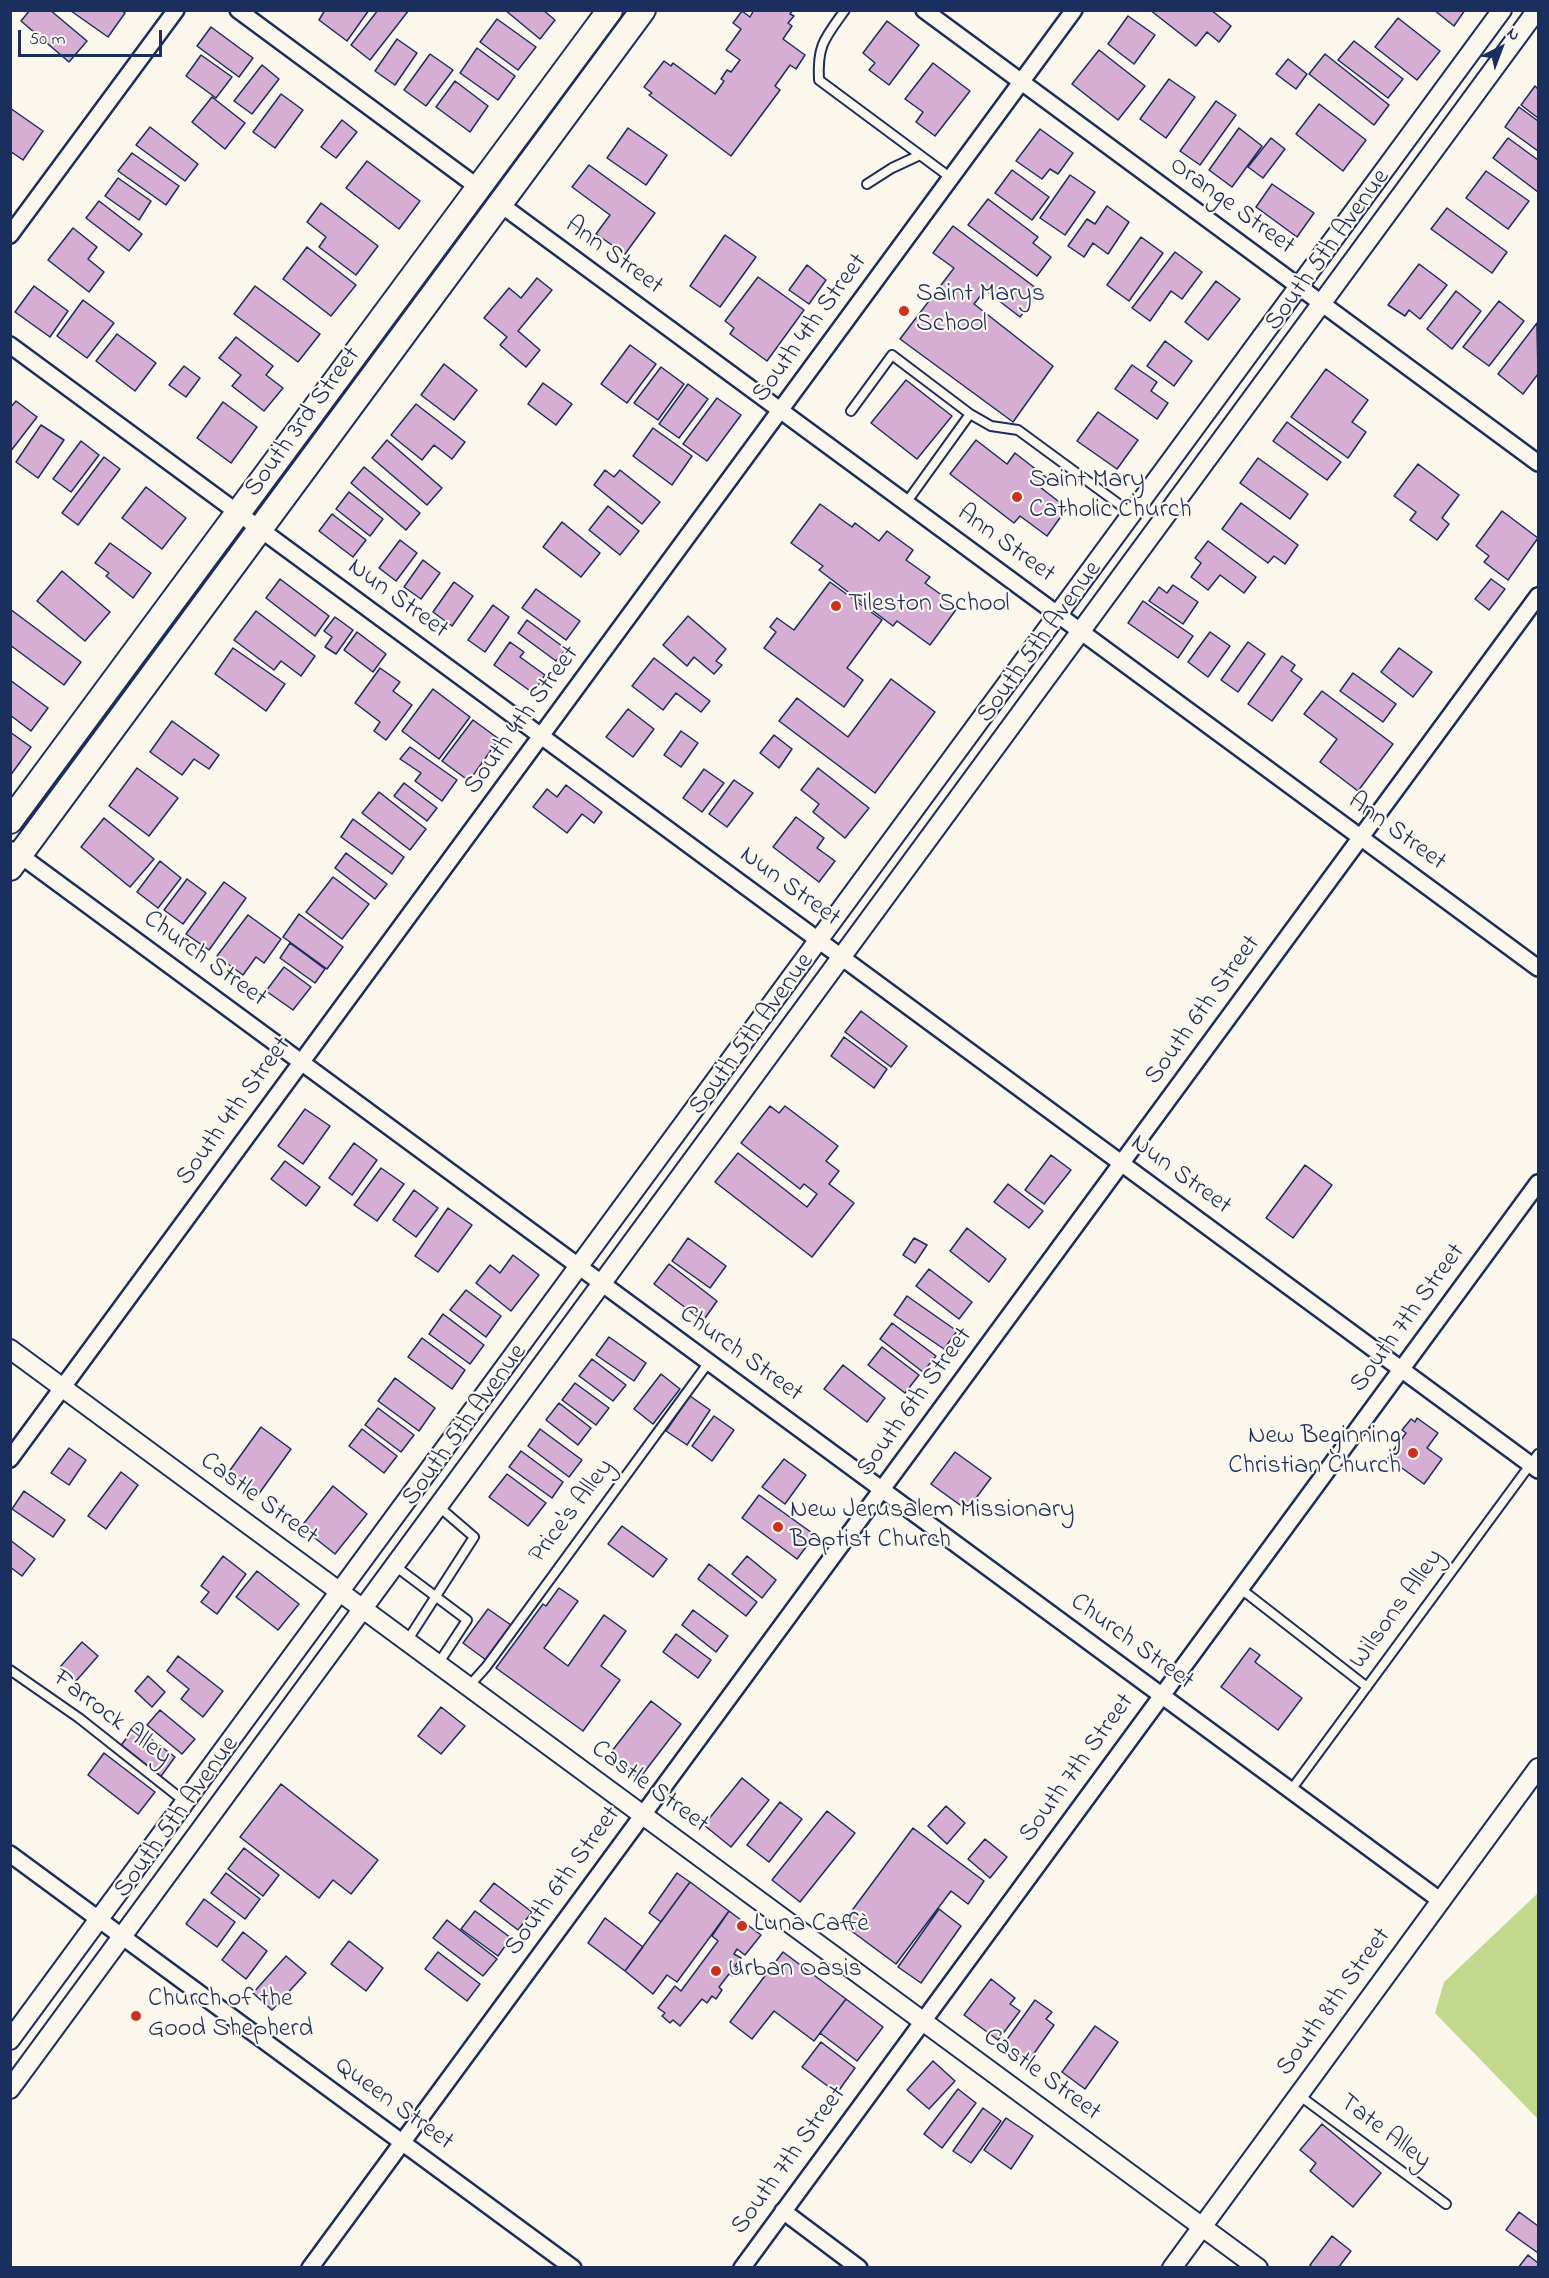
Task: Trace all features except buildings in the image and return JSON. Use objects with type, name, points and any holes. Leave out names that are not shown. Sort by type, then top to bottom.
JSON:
[{"type":"main road","name":"South 3rd Street","points":[[10,821],[610,10]]},
{"type":"main road","name":"South 3rd Street","points":[[14,857],[261,529],[643,10]]},
{"type":"street","points":[[10,235],[176,10]]},
{"type":"street","points":[[238,10],[479,188]]},
{"type":"street","name":"Orange Street","points":[[924,10],[1539,463]]},
{"type":"street","name":"South 4th Street","points":[[10,1459],[1074,10]]},
{"type":"street","name":"South 5th Avenue","points":[[10,2040],[1502,10]]},
{"type":"street","name":"South 5th Avenue","points":[[10,2089],[1537,10]]},
{"type":"street","name":"Ann Street","points":[[500,204],[1539,968]]},
{"type":"street","name":"Nun Street","points":[[10,345],[1402,1369],[1536,1463]]},
{"type":"street","name":"South 6th Street","points":[[310,2268],[1539,596]]},
{"type":"street","name":"Church Street","points":[[14,857],[302,1062],[1441,1901]]},
{"type":"street","name":"South 7th Street","points":[[742,2268],[1539,1183]]},
{"type":"street","name":"Castle Street","points":[[10,1350],[1258,2268]]},
{"type":"street","name":"South 8th Street","points":[[1172,2268],[1539,1768]]},
{"type":"street","name":"Queen Street","points":[[10,1854],[573,2268]]},
{"type":"street","points":[[783,2211],[859,2268]]},
{"type":"lane","points":[[845,10],[822,45],[819,56],[819,80],[951,178]]},
{"type":"lane","points":[[867,184],[892,168],[920,155]]},
{"type":"lane","points":[[851,411],[892,355],[970,414],[991,426],[1018,430],[1132,514]]},
{"type":"lane","points":[[906,503],[970,414]]},
{"type":"lane","name":"Price's Alley","points":[[469,1687],[710,1362]]},
{"type":"lane","name":"Wilsons Alley","points":[[1291,1790],[1536,1463]]},
{"type":"lane","points":[[407,1641],[474,1537],[438,1506]]},
{"type":"lane","points":[[395,1566],[466,1620],[438,1664]]},
{"type":"lane","points":[[1240,1589],[1367,1687]]},
{"type":"lane","name":"Farrock Alley","points":[[10,1670],[79,1718],[186,1802]]},
{"type":"lane","name":"Tate Alley","points":[[1298,2095],[1446,2204]]},
{"type":"green space","points":[[1538,1893],[1538,2119],[1435,2013],[1444,1982]]},
{"type":"place","name":"Saint Marys School","points":[[904,311]]},
{"type":"place","name":"Saint Mary Catholic Church","points":[[1017,497]]},
{"type":"place","name":"Tileston School","points":[[836,606]]},
{"type":"place","name":"New Beginning Christian Church","points":[[1413,1453]]},
{"type":"place","name":"New Jerusalem Missionary Baptist Church","points":[[778,1527]]},
{"type":"place","name":"Luna Caffè","points":[[742,1926]]},
{"type":"place","name":"Urban Oasis","points":[[716,1971]]},
{"type":"place","name":"Church of the Good Shepherd","points":[[136,2016]]}]
